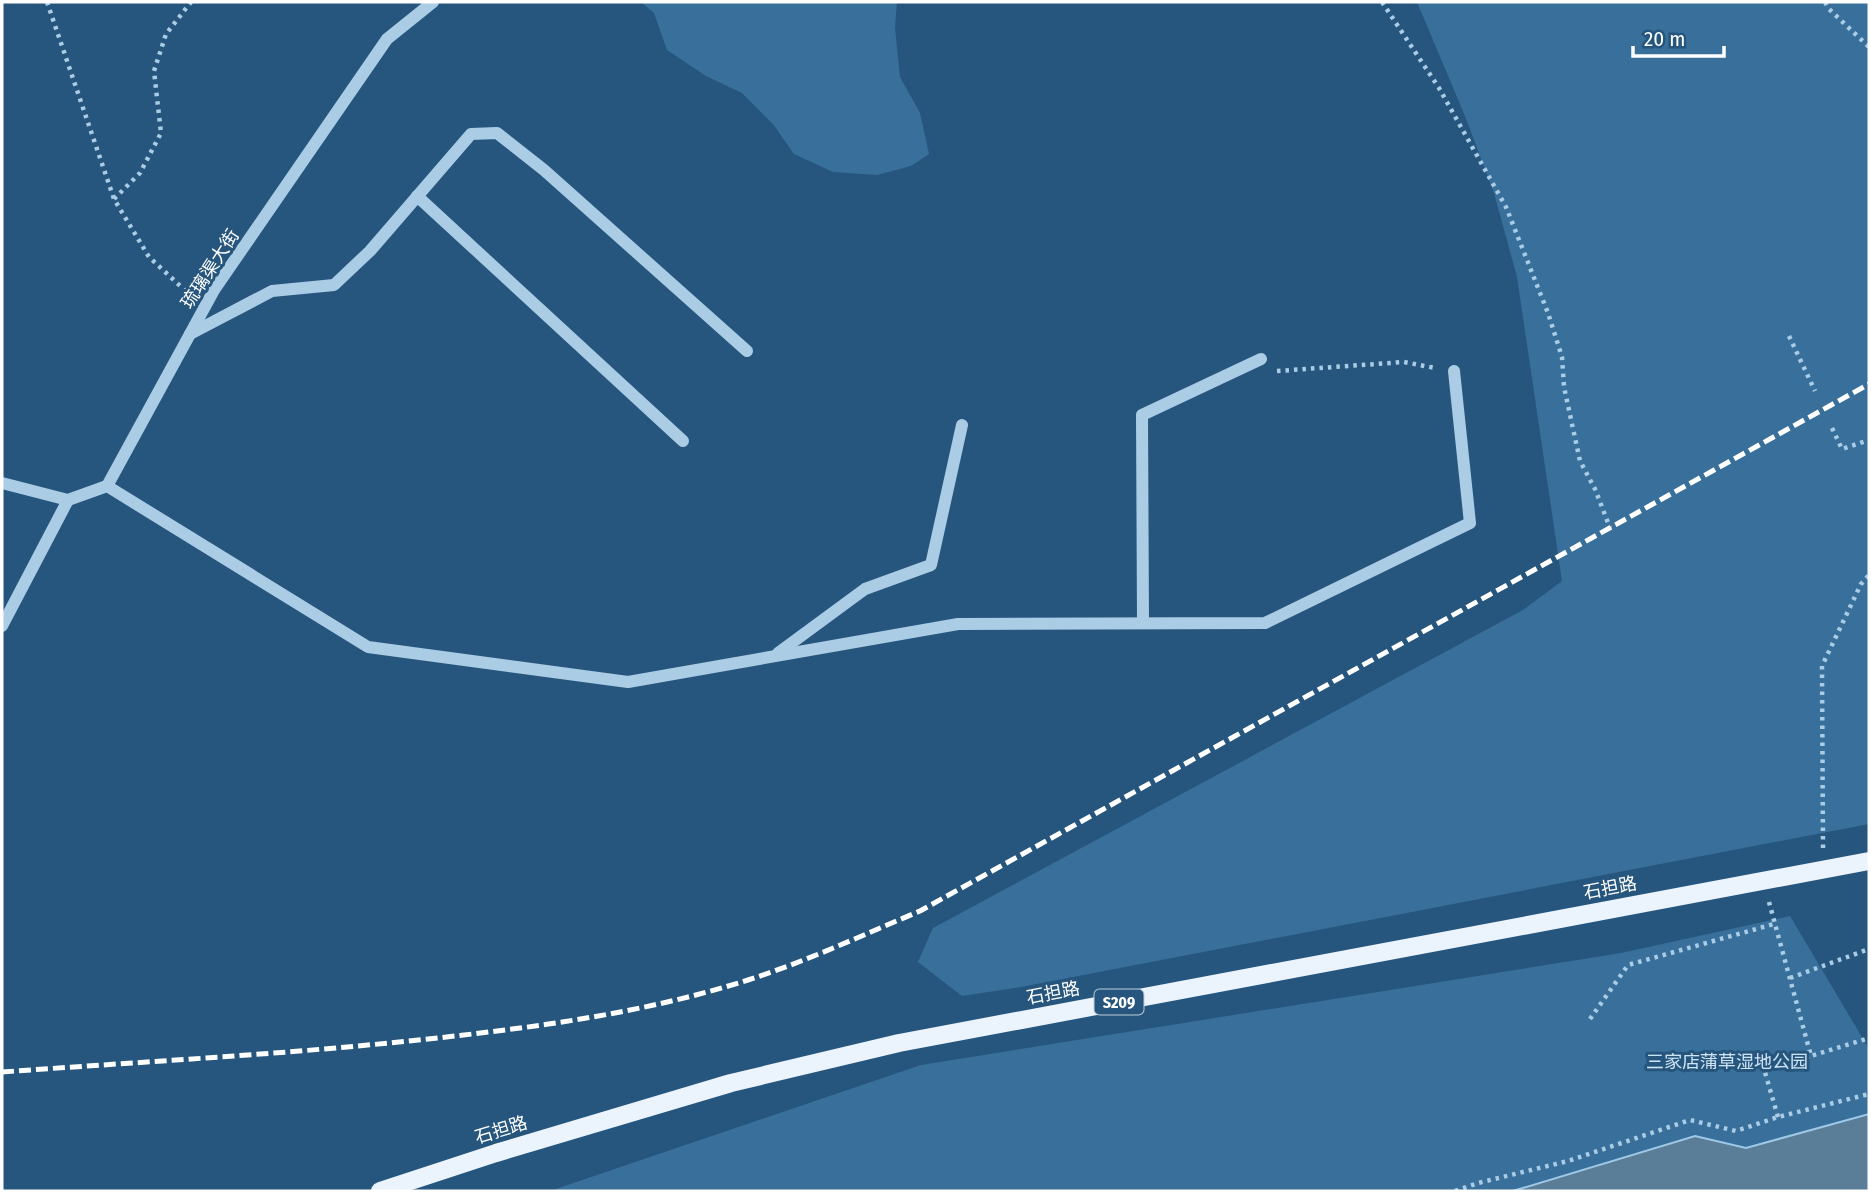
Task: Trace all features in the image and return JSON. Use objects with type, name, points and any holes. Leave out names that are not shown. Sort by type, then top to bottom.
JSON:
[{"type":"main road","name":"石担路","points":[[380,1191],[496,1153],[732,1083],[899,1043],[1869,861]]},
{"type":"street","name":"琉璃渠大街","points":[[107,486],[204,307],[387,39],[433,2]]},
{"type":"street","points":[[190,334],[272,291],[334,285],[370,251],[471,134],[497,133],[544,170],[747,351]]},
{"type":"street","points":[[417,196],[683,442]]},
{"type":"street","points":[[1143,622],[1142,415],[1261,359]]},
{"type":"street","points":[[2,483],[68,500],[107,486],[368,648],[628,682],[958,624],[1265,622],[1470,523],[1454,372]]},
{"type":"street","points":[[774,656],[865,589],[931,565],[962,425]]},
{"type":"street","points":[[2,626],[68,500]]},
{"type":"path","points":[[47,2],[114,200],[149,257],[204,307]]},
{"type":"path","points":[[114,200],[140,173],[161,133],[154,71],[166,34],[191,2]]},
{"type":"path","points":[[1382,2],[1439,88],[1506,207],[1548,313],[1562,357],[1564,387],[1580,461],[1595,489],[1610,528]]},
{"type":"path","points":[[1825,2],[1869,47]]},
{"type":"path","points":[[1789,336],[1815,391]]},
{"type":"path","points":[[1268,372],[1404,362],[1454,372]]},
{"type":"path","points":[[1832,428],[1842,449],[1869,440]]},
{"type":"path","points":[[1823,870],[1822,666],[1861,584],[1869,575]]},
{"type":"path","points":[[1763,881],[1811,1056]]},
{"type":"path","points":[[1590,1019],[1628,965],[1774,924]]},
{"type":"path","points":[[1790,978],[1869,949]]},
{"type":"path","points":[[1778,1117],[1764,1069],[1869,1038]]},
{"type":"path","points":[[1455,1191],[1568,1161],[1690,1120],[1736,1131],[1778,1117],[1869,1094]]},
{"type":"green space","points":[[641,2],[897,2],[895,28],[900,77],[920,113],[929,154],[911,166],[877,175],[833,172],[794,154],[773,124],[742,93],[706,76],[667,50],[654,13]]},
{"type":"green space","points":[[1417,2],[1869,2],[1869,824],[1021,987],[962,996],[918,962],[933,928],[1523,610],[1562,581],[1517,277],[1494,193]]},
{"type":"green space","name":"三家店蒲草湿地公园","points":[[1790,916],[1869,1049],[1869,1191],[550,1191],[921,1065],[1621,953]]},
{"type":"shaded area","points":[[1869,1114],[1869,1191],[1513,1191],[1695,1136],[1746,1148]]},
{"type":"railway","points":[[2,1072],[308,1050],[537,1026],[665,1003],[792,965],[920,911],[1869,384]]}]
